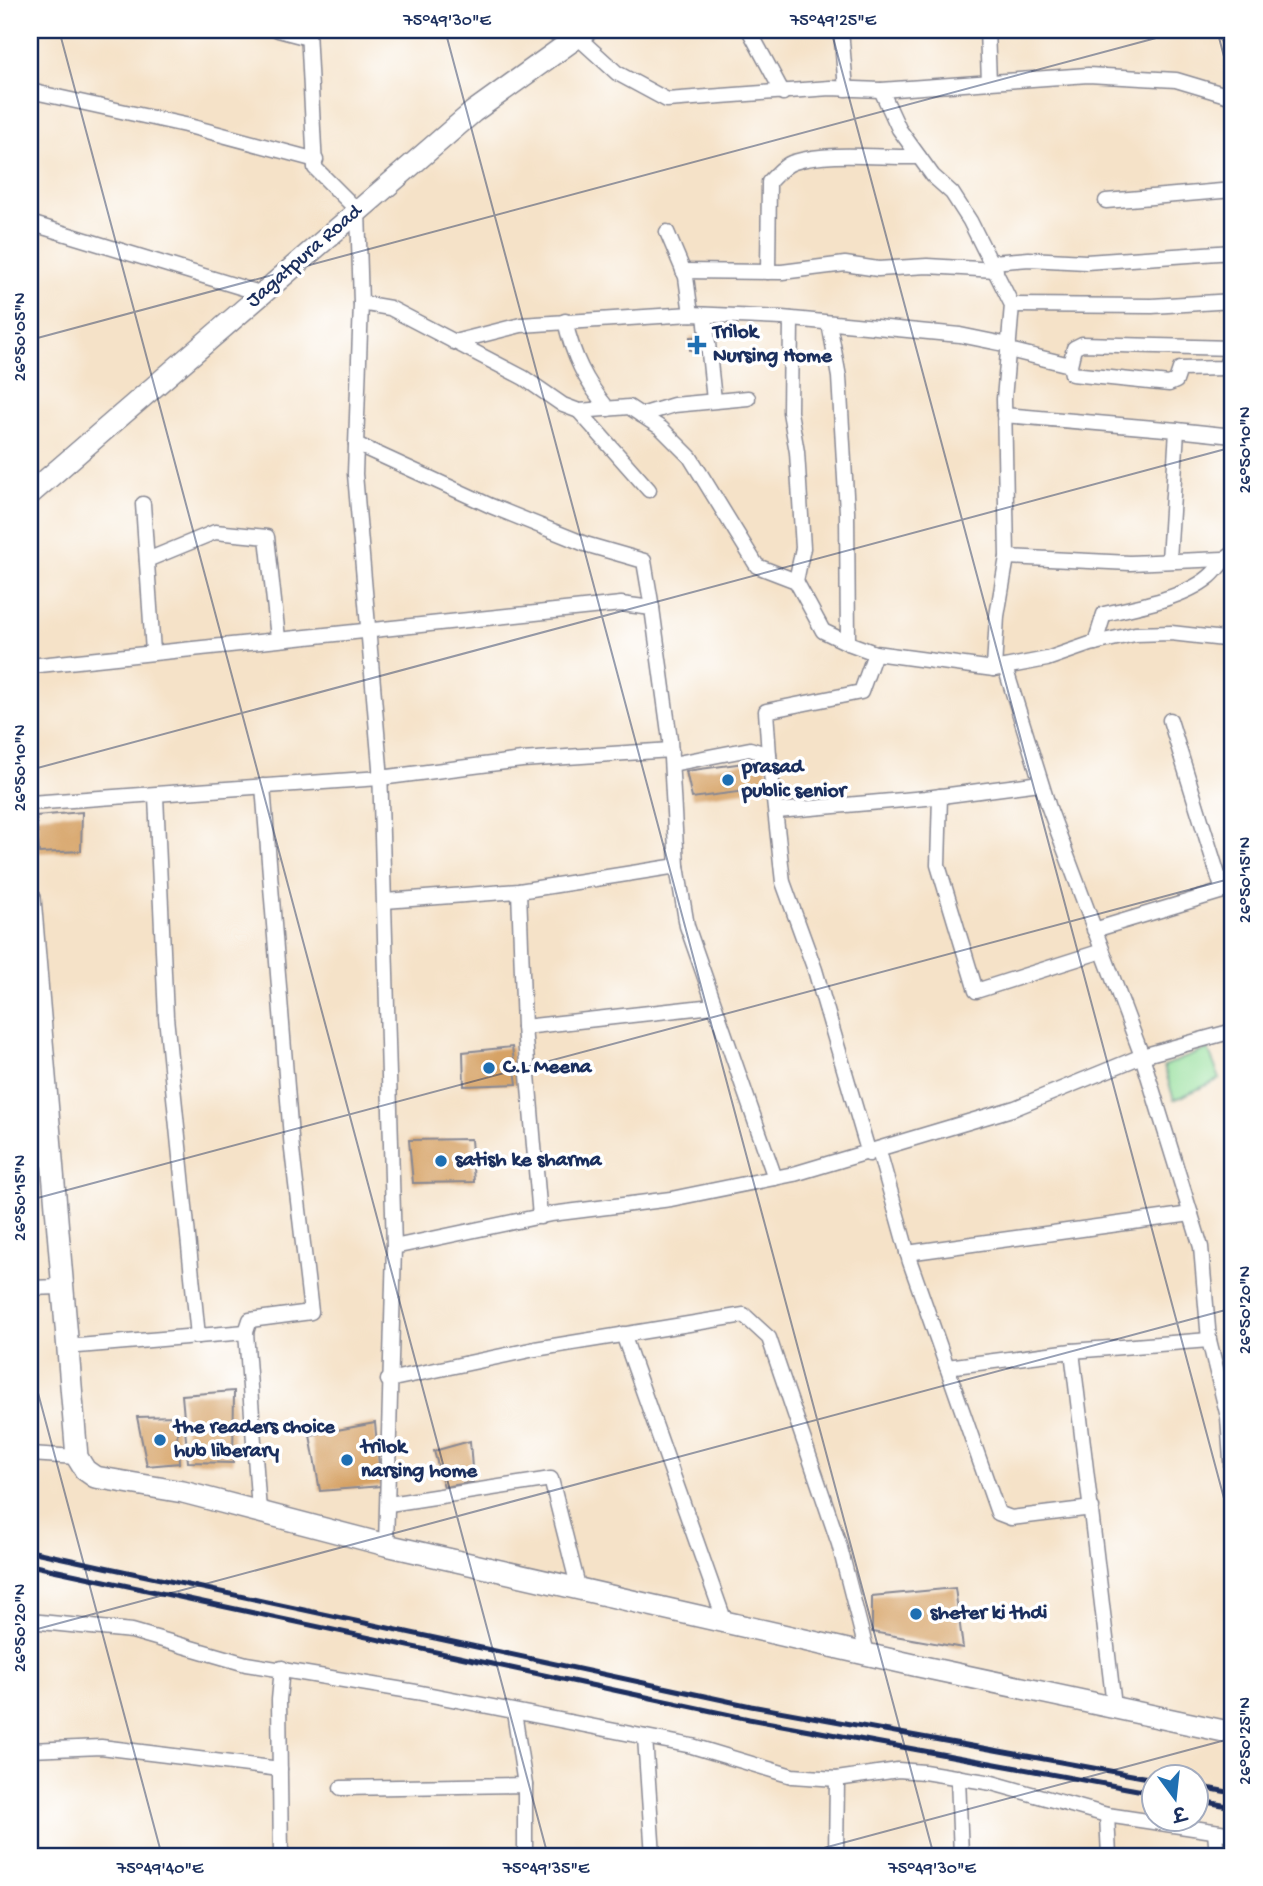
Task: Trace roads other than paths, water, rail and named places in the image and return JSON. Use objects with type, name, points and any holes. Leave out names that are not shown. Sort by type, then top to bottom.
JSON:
[{"type":"street","points":[[278,30],[308,34],[316,168],[358,211],[361,303],[355,474],[380,778],[386,901],[394,1247],[388,1380],[389,1504],[386,1545]]},
{"type":"street","points":[[749,30],[783,93]]},
{"type":"street","points":[[841,30],[846,89]]},
{"type":"street","points":[[987,30],[989,82]]},
{"type":"street","points":[[1220,30],[1233,44]]},
{"type":"street","points":[[578,33],[617,73],[667,100],[846,89],[881,90],[1088,75],[1176,79],[1233,97]]},
{"type":"street","name":"Jagatpura Road","points":[[30,494],[473,111],[578,33]]},
{"type":"street","points":[[881,90],[900,128],[919,157],[933,176],[952,193],[994,266],[1012,305],[1004,415],[1007,557],[997,616],[1000,668],[1142,1056],[1201,1247],[1209,1340],[1231,1417],[1233,1489]]},
{"type":"street","points":[[30,91],[185,125],[316,160]]},
{"type":"street","points":[[768,272],[769,182],[780,170],[792,162],[822,158],[919,157]]},
{"type":"street","points":[[1106,201],[1233,190]]},
{"type":"street","points":[[30,223],[263,294]]},
{"type":"street","points":[[667,232],[698,315],[714,400]]},
{"type":"street","points":[[683,271],[768,272],[845,264],[878,269],[994,266],[1029,258],[1086,262],[1233,252]]},
{"type":"street","points":[[1012,305],[1152,306],[1233,301]]},
{"type":"street","points":[[361,303],[390,309],[524,378],[563,405],[579,411],[629,407],[661,428],[690,457],[757,566],[796,581]]},
{"type":"street","points":[[454,342],[521,325],[698,315],[791,319],[960,335],[1070,365]]},
{"type":"street","points":[[791,319],[790,412],[797,452],[803,548],[796,581],[823,631],[876,653],[1000,668],[1047,659],[1095,642],[1135,634],[1171,633],[1233,640]]},
{"type":"street","points":[[565,321],[574,359],[589,387],[608,409]]},
{"type":"street","points":[[829,323],[839,377],[848,512],[848,643]]},
{"type":"street","points":[[1082,344],[1228,346],[1232,354],[1225,368],[1180,369],[1176,381],[1170,384],[1072,374],[1070,365],[1074,348],[1082,344]]},
{"type":"street","points":[[641,415],[674,405],[747,398]]},
{"type":"street","points":[[579,411],[649,490]]},
{"type":"street","points":[[1004,415],[1233,436]]},
{"type":"street","points":[[1169,560],[1177,430]]},
{"type":"street","points":[[356,444],[491,506],[585,544],[644,561],[671,757],[677,866],[687,926],[775,1178]]},
{"type":"street","points":[[143,504],[153,652]]},
{"type":"street","points":[[147,560],[215,532],[267,537],[278,638]]},
{"type":"street","points":[[1007,557],[1130,563],[1228,557]]},
{"type":"street","points":[[1095,642],[1104,614],[1165,599],[1209,577],[1228,557]]},
{"type":"street","points":[[30,666],[368,628],[621,604],[652,608]]},
{"type":"street","points":[[876,653],[861,692],[766,711],[783,882],[815,970],[907,1253],[998,1513],[1011,1518],[1091,1508]]},
{"type":"street","points":[[1094,930],[1228,889],[1170,720]]},
{"type":"street","points":[[30,803],[380,778],[522,760],[671,757],[750,750],[769,755]]},
{"type":"street","points":[[776,811],[940,796],[1040,783]]},
{"type":"street","points":[[258,1511],[246,1332],[250,1320],[312,1312],[292,1150],[275,905],[262,786]]},
{"type":"street","points":[[156,796],[166,1017],[198,1336]]},
{"type":"street","points":[[940,796],[938,865],[976,991],[1102,951]]},
{"type":"street","points":[[386,901],[519,891],[677,866]]},
{"type":"street","points":[[519,891],[524,1027],[540,1217]]},
{"type":"street","points":[[30,898],[38,1104],[77,1457],[85,1470],[95,1476],[183,1492],[386,1545],[1233,1733]]},
{"type":"street","points":[[524,1027],[713,1006]]},
{"type":"street","points":[[394,1247],[540,1217],[671,1199],[775,1178],[874,1153],[1015,1108],[1142,1056],[1233,1031]]},
{"type":"street","points":[[907,1253],[1191,1214]]},
{"type":"street","points":[[30,1288],[60,1287]]},
{"type":"street","points":[[388,1380],[454,1364],[744,1315],[769,1338],[839,1544],[867,1653]]},
{"type":"street","points":[[66,1347],[246,1332]]},
{"type":"street","points":[[624,1334],[725,1622]]},
{"type":"street","points":[[947,1367],[1072,1351],[1209,1340]]},
{"type":"street","points":[[1072,1351],[1114,1706]]},
{"type":"street","points":[[30,1454],[77,1457]]},
{"type":"street","points":[[389,1504],[551,1479],[578,1586]]},
{"type":"street","points":[[30,1621],[132,1631],[225,1659],[692,1746],[792,1776],[837,1779],[898,1770],[958,1777],[992,1783],[1107,1815],[1233,1834]]},
{"type":"street","points":[[281,1856],[282,1668]]},
{"type":"street","points":[[514,1712],[525,1785],[525,1856]]},
{"type":"street","points":[[645,1737],[653,1856]]},
{"type":"street","points":[[30,1750],[101,1747],[280,1769]]},
{"type":"street","points":[[958,1777],[961,1856]]},
{"type":"street","points":[[835,1856],[837,1779]]},
{"type":"street","points":[[341,1788],[525,1785]]},
{"type":"street","points":[[1107,1815],[1109,1856]]},
{"type":"street","points":[[1214,1832],[1217,1856]]},
{"type":"railway","points":[[30,1551],[751,1706],[1140,1776]]},
{"type":"railway","points":[[30,1565],[749,1719],[1140,1790]]},
{"type":"railway","points":[[1210,1789],[1233,1793]]},
{"type":"railway","points":[[1210,1803],[1233,1807]]},
{"type":"place","name":"Trilok Nursing Home","points":[[697,345]]},
{"type":"place","name":"prasad public senior","points":[[728,780]]},
{"type":"place","name":"C.L Meena","points":[[489,1068]]},
{"type":"place","name":"satish ke sharma","points":[[441,1161]]},
{"type":"place","name":"the readers choice hub liberary","points":[[160,1440]]},
{"type":"place","name":"trilok narsing home","points":[[347,1460]]},
{"type":"place","name":"sheter ki thdi","points":[[916,1614]]}]
